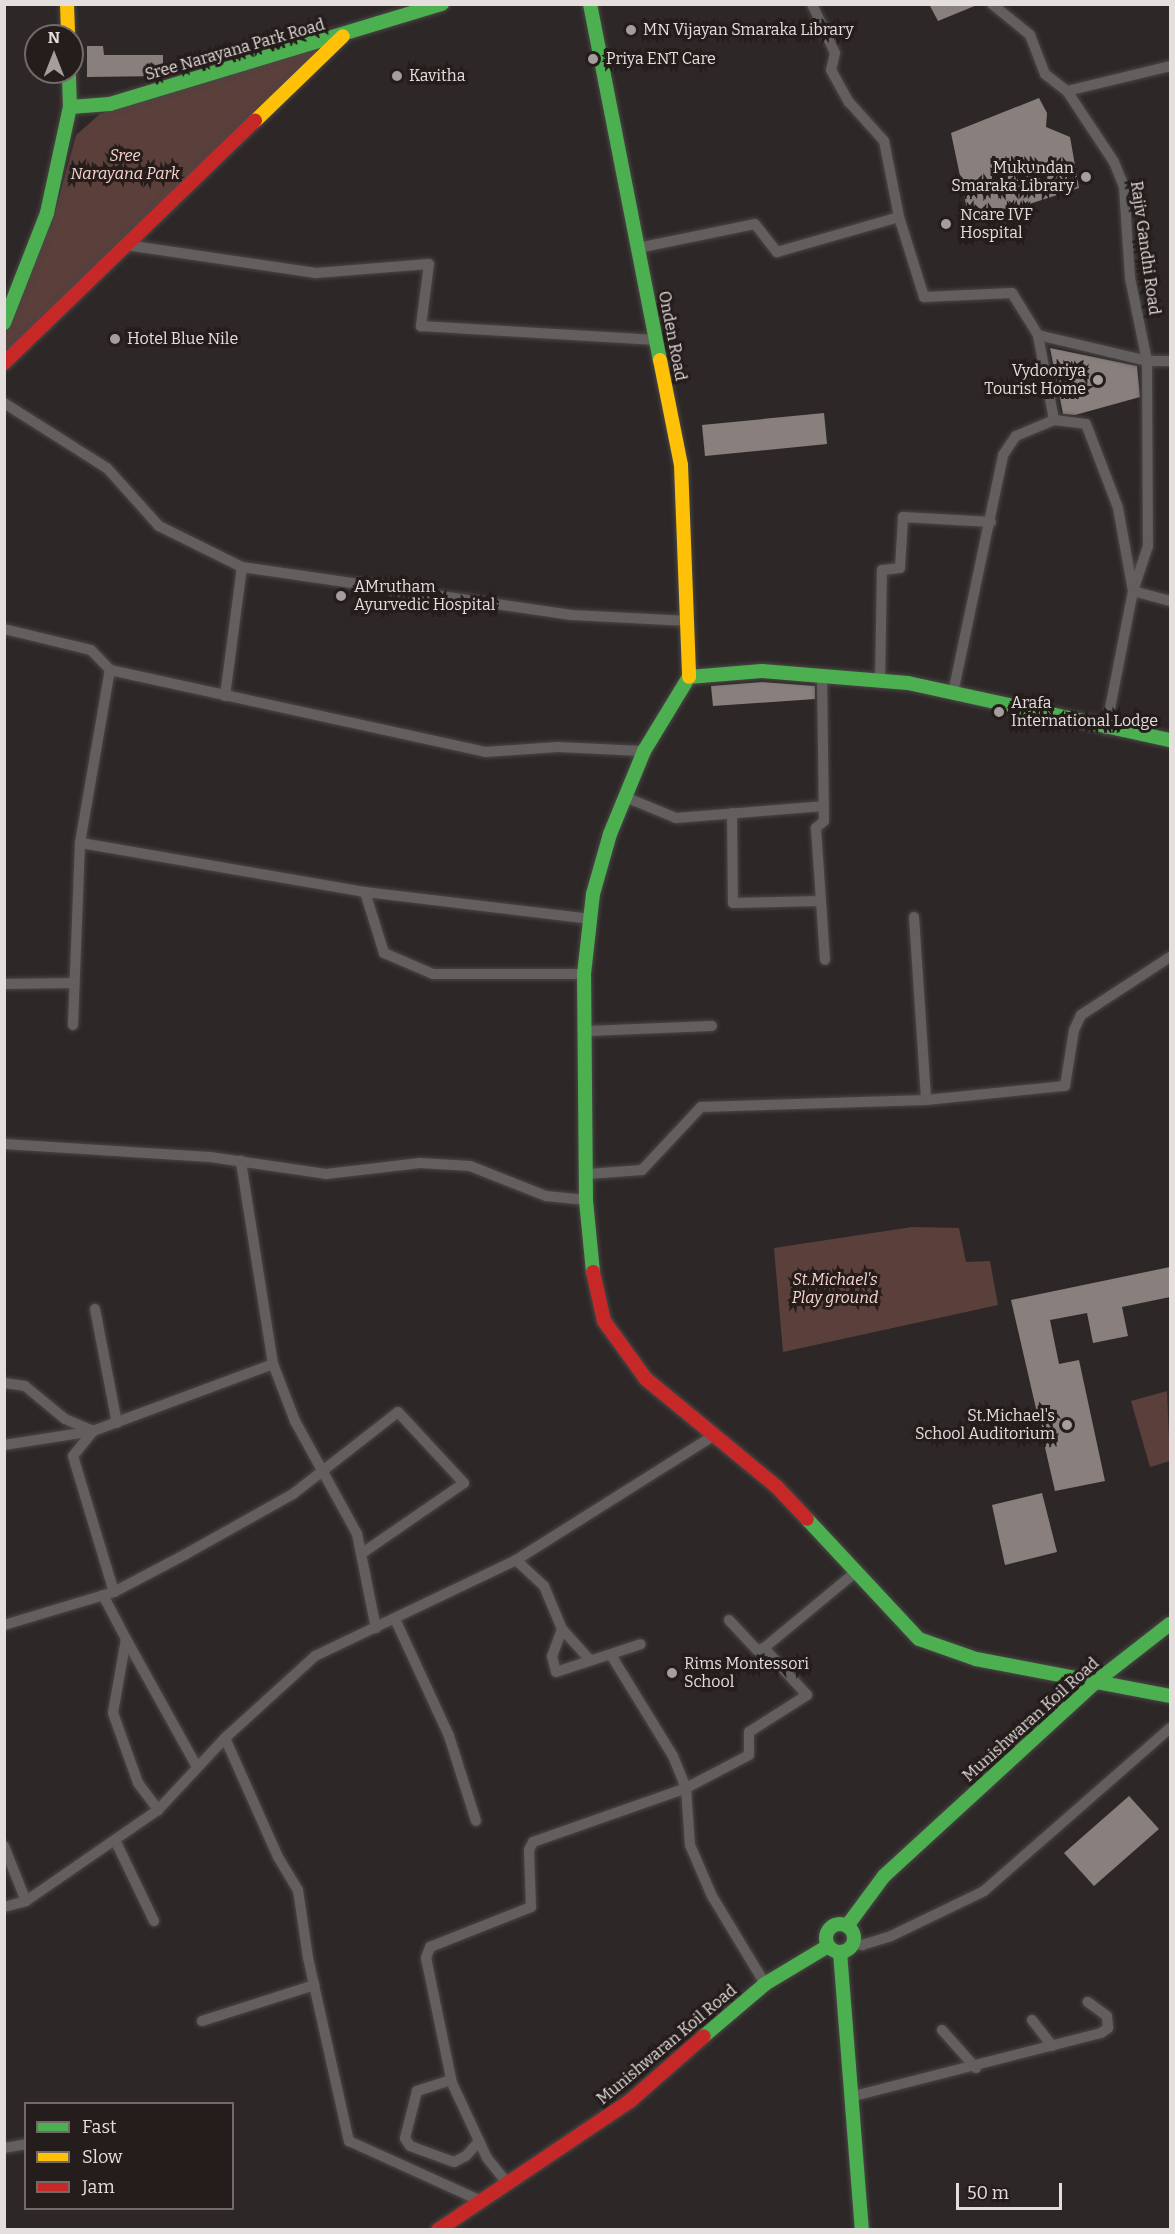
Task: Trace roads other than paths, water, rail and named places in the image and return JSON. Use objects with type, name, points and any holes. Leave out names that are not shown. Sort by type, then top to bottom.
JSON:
[{"type":"main road","points":[[67,4],[68,24]]},
{"type":"main road","name":"Sree Narayana Park Road","points":[[70,107],[110,104],[343,36],[442,4]]},
{"type":"main road","name":"Onden Road","points":[[590,4],[681,465],[689,677]]},
{"type":"main road","points":[[4,363],[343,36]]},
{"type":"main road","points":[[4,322],[47,213],[70,107],[69,84]]},
{"type":"main road","points":[[1170,740],[1106,729],[953,693],[880,681],[762,671],[689,677],[644,751],[610,834],[590,919],[584,974],[588,1174],[586,1200],[592,1268],[604,1321],[646,1379],[712,1436],[776,1486],[856,1572],[930,1646],[1045,1673],[1098,1680],[1170,1695]]},
{"type":"main road","name":"Munishwaran Koil Road","points":[[834,1949],[830,1929],[847,1926],[884,1876],[1098,1680],[1170,1624]]},
{"type":"main road","points":[[847,1926],[854,1942]]},
{"type":"main road","name":"Munishwaran Koil Road","points":[[438,2229],[630,2101],[765,1984],[834,1949],[854,1942]]},
{"type":"main road","points":[[834,1949],[862,2229]]},
{"type":"street","points":[[812,4],[835,52],[831,70],[849,102],[884,141],[899,217],[924,297],[1012,293],[1038,335],[1054,420]]},
{"type":"street","name":"Rajiv Gandhi Road","points":[[992,4],[1030,35],[1045,74],[1067,91],[1114,162],[1124,187],[1130,278],[1148,361],[1148,546],[1133,591]]},
{"type":"street","points":[[1067,91],[1170,66]]},
{"type":"street","points":[[638,248],[755,224],[777,252],[899,217]]},
{"type":"street","points":[[126,245],[316,273],[429,264],[421,326],[656,340]]},
{"type":"street","points":[[1038,335],[1148,361],[1170,361]]},
{"type":"street","points":[[4,404],[107,468],[159,526],[242,567],[572,615],[688,621]]},
{"type":"street","points":[[953,693],[991,522],[997,477],[1009,444],[1025,430],[1054,420],[1086,424],[1118,508],[1133,591],[1106,729]]},
{"type":"street","points":[[880,681],[882,570],[900,568],[903,517],[991,522]]},
{"type":"street","points":[[225,696],[242,567]]},
{"type":"street","points":[[1133,591],[1170,601]]},
{"type":"street","points":[[4,629],[91,650],[110,670],[485,753],[558,747],[644,751]]},
{"type":"street","points":[[73,1025],[80,843],[110,670]]},
{"type":"street","points":[[822,676],[824,821],[816,828],[825,960]]},
{"type":"street","points":[[625,798],[676,818],[824,806]]},
{"type":"street","points":[[732,813],[734,903],[821,901]]},
{"type":"street","points":[[80,843],[365,892],[590,919]]},
{"type":"street","points":[[365,892],[384,953],[433,974],[584,974]]},
{"type":"street","points":[[914,917],[926,1100]]},
{"type":"street","points":[[588,1174],[642,1170],[700,1107],[926,1100],[1065,1086],[1074,1030],[1081,1015],[1170,957]]},
{"type":"street","points":[[4,984],[74,983]]},
{"type":"street","points":[[586,1031],[712,1026]]},
{"type":"street","points":[[4,1144],[242,1161],[326,1174],[420,1163],[470,1166],[546,1196],[586,1200]]},
{"type":"street","points":[[242,1161],[273,1364],[323,1472],[350,1517],[364,1552],[376,1628]]},
{"type":"street","points":[[95,1310],[117,1423]]},
{"type":"street","points":[[4,1445],[93,1431],[273,1364]]},
{"type":"street","points":[[4,1383],[25,1386],[65,1419],[93,1431]]},
{"type":"street","points":[[4,1625],[109,1594],[293,1494],[398,1412],[464,1483],[364,1552]]},
{"type":"street","points":[[93,1431],[74,1456],[109,1594],[126,1639],[197,1767]]},
{"type":"street","points":[[4,1907],[26,1901],[158,1810],[225,1738],[315,1656],[516,1560],[712,1436]]},
{"type":"street","points":[[516,1560],[544,1586],[562,1629],[588,1658]]},
{"type":"street","points":[[729,1620],[757,1650],[764,1648],[856,1572]]},
{"type":"street","points":[[395,1619],[449,1736],[476,1821]]},
{"type":"street","points":[[562,1629],[552,1671],[588,1658],[611,1655],[641,1644]]},
{"type":"street","points":[[126,1639],[113,1713],[138,1783],[158,1810]]},
{"type":"street","points":[[508,2184],[479,2141],[451,2080],[426,1958],[430,1947],[531,1907],[529,1850],[533,1842],[686,1788],[749,1755],[748,1732],[807,1695],[764,1648]]},
{"type":"street","points":[[611,1655],[673,1756],[686,1788],[690,1845],[712,1896],[765,1984]]},
{"type":"street","points":[[854,1942],[862,1945],[891,1936],[984,1891],[1170,1728]]},
{"type":"street","points":[[225,1738],[278,1857],[298,1890],[314,1985],[349,2141],[479,2200]]},
{"type":"street","points":[[115,1840],[154,1921]]},
{"type":"street","points":[[4,1846],[26,1901]]},
{"type":"street","points":[[202,2021],[314,1985]]},
{"type":"street","points":[[850,2097],[976,2068],[1108,2028],[1107,2016],[1088,2002]]},
{"type":"street","points":[[1032,2020],[1052,2046]]},
{"type":"street","points":[[942,2030],[976,2068]]},
{"type":"street","points":[[451,2080],[417,2091],[405,2138],[410,2146],[454,2162],[466,2156],[479,2141]]},
{"type":"street","points":[[4,2148],[24,2144]]},
{"type":"place","name":"MN Vijayan Smaraka Library","points":[[631,30]]},
{"type":"place","name":"Priya ENT Care","points":[[593,59]]},
{"type":"place","name":"Kavitha","points":[[397,76]]},
{"type":"place","name":"Mukundan Smaraka Library","points":[[1086,177]]},
{"type":"place","name":"Ncare IVF Hospital","points":[[946,224]]},
{"type":"place","name":"Hotel Blue Nile","points":[[115,339]]},
{"type":"place","name":"Vydooriya Tourist Home","points":[[1098,380]]},
{"type":"place","name":"AMrutham Ayurvedic Hospital","points":[[341,596]]},
{"type":"place","name":"Arafa International Lodge","points":[[999,712]]},
{"type":"place","name":"St.Michael's School Auditorium","points":[[1067,1425]]},
{"type":"place","name":"Rims Montessori School","points":[[672,1673]]},
{"type":"park label","name":"Sree Narayana Park","points":[[125,165]]},
{"type":"park label","name":"St.Michael's Play ground","points":[[835,1289]]}]
